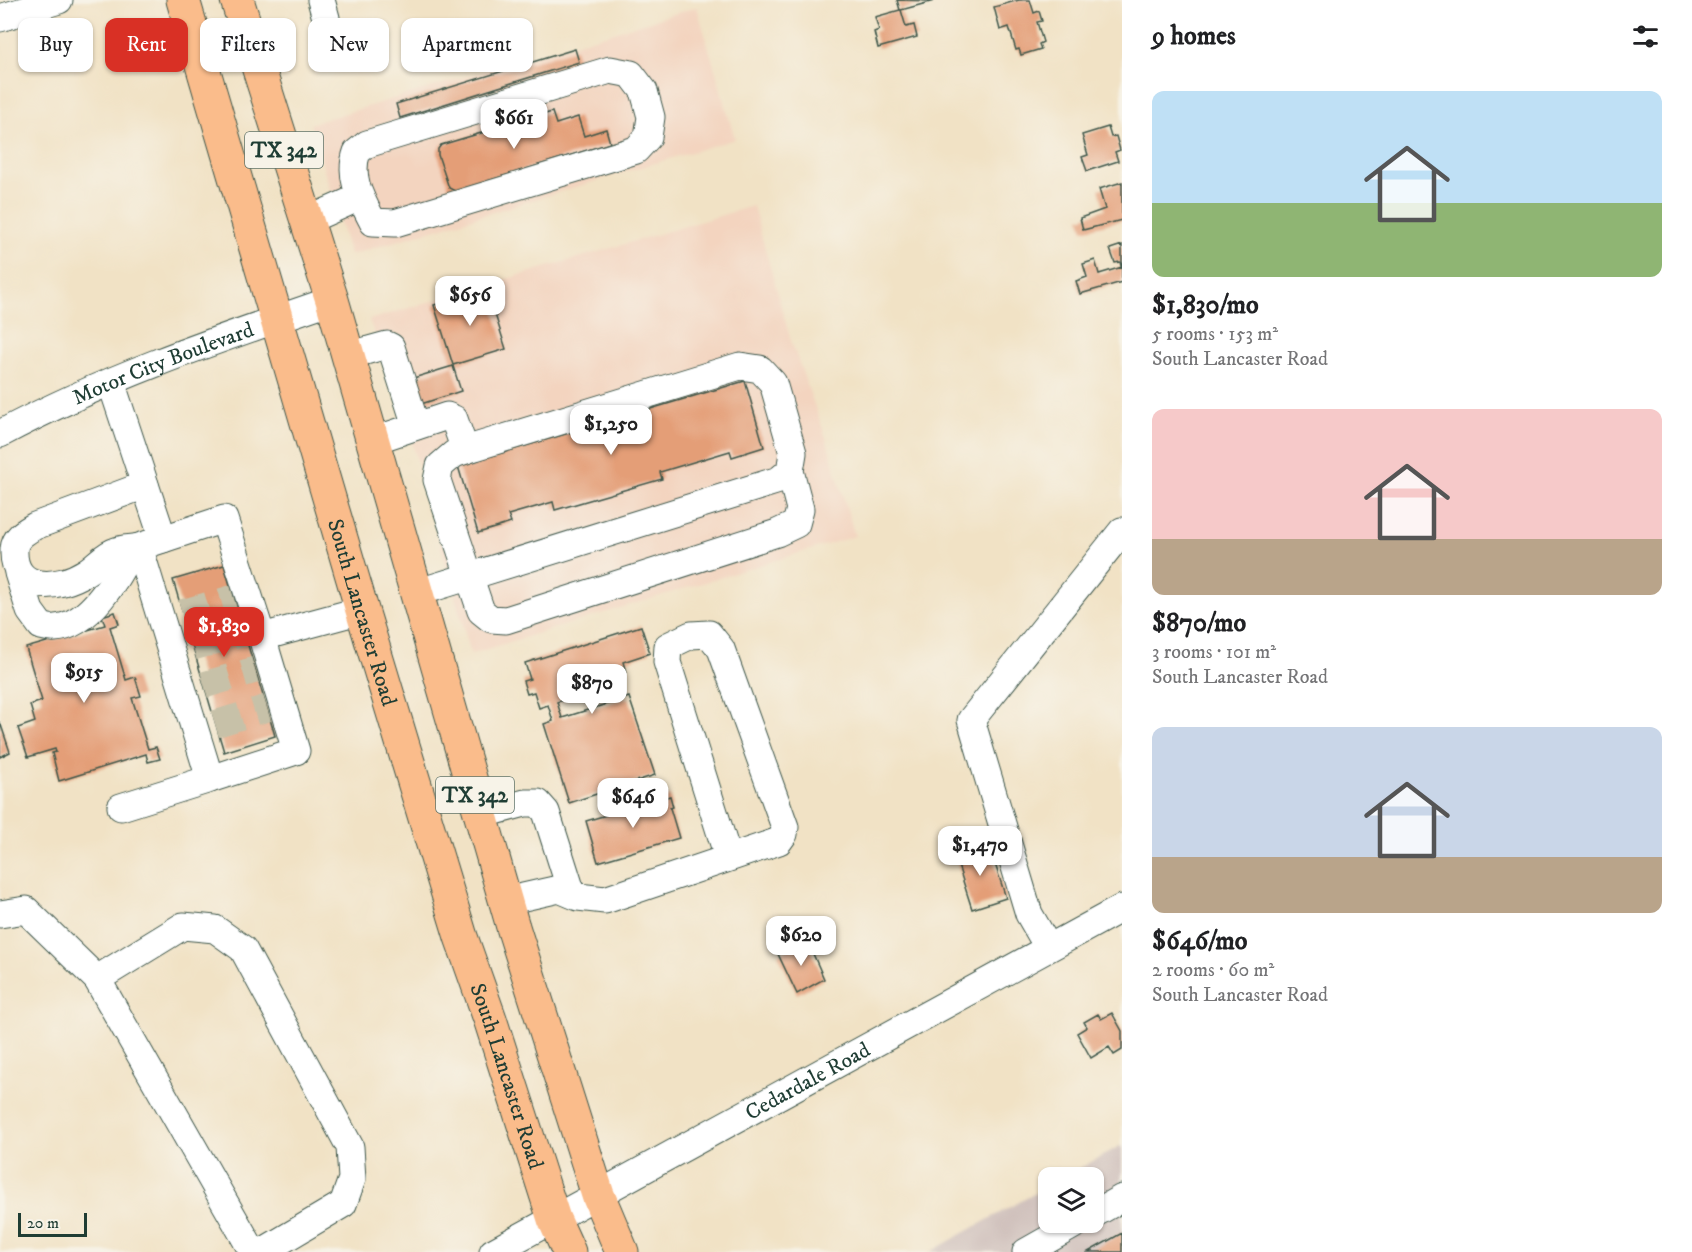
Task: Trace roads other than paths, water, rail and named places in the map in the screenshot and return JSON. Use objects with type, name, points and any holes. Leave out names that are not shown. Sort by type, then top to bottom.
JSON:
[{"type":"main road","name":"South Lancaster Road","points":[[183,0],[362,610],[461,937],[490,1019],[554,1219]]},
{"type":"main road","name":"TX 342","points":[[237,0],[332,300],[506,901],[598,1195],[622,1252]]},
{"type":"main road","name":"TX 342","points":[[554,1219],[569,1252]]},
{"type":"street","points":[[0,18],[59,0]]},
{"type":"street","points":[[610,70],[631,74],[644,91],[651,117],[648,137],[636,150],[395,223],[373,222],[360,197],[353,175],[357,152],[367,144],[610,70]]},
{"type":"street","points":[[306,220],[360,197]]},
{"type":"street","name":"Motor City Boulevard","points":[[0,434],[32,417],[181,352],[332,300]]},
{"type":"street","points":[[347,356],[387,345],[391,347],[416,426]]},
{"type":"street","points":[[740,366],[760,369],[773,383],[793,453],[790,471],[800,508],[796,524],[777,533],[506,620],[491,619],[481,610],[437,480],[440,466],[454,454],[740,366]]},
{"type":"street","points":[[111,382],[145,485],[145,545],[172,616],[205,727],[210,779]]},
{"type":"street","points":[[372,441],[451,416],[465,450]]},
{"type":"street","points":[[416,593],[778,480],[790,471]]},
{"type":"street","points":[[145,485],[35,526],[21,534],[15,544],[14,558],[30,611],[41,626],[56,628],[78,621],[89,613],[122,569],[145,545]]},
{"type":"street","points":[[18,573],[33,584],[52,585],[84,574],[114,551],[145,545],[224,519],[241,595],[255,633],[274,706],[296,751],[122,807]]},
{"type":"street","points":[[1048,947],[1029,914],[971,720],[1122,531]]},
{"type":"street","points":[[255,633],[362,610]]},
{"type":"street","points":[[506,901],[559,889],[578,897],[605,900],[778,841],[784,834],[785,827],[721,649],[709,634],[691,635],[668,646],[666,662],[728,857]]},
{"type":"street","points":[[480,815],[525,803],[538,803],[546,812],[572,894]]},
{"type":"street","name":"Cedardale Road","points":[[493,1252],[1122,908]]},
{"type":"street","points":[[0,914],[26,910],[97,979],[253,1252]]},
{"type":"street","points":[[97,979],[183,926],[215,929],[243,949],[350,1147],[352,1179],[343,1204],[262,1252]]},
{"type":"street","points":[[1104,1208],[1122,1198]]},
{"type":"street","points":[[1026,1252],[1060,1233]]},
{"type":"tunnel","points":[[182,613],[234,598]]},
{"type":"tunnel","points":[[193,647],[244,633]]},
{"type":"tunnel","points":[[204,685],[255,670]]},
{"type":"tunnel","points":[[215,724],[267,708]]}]
